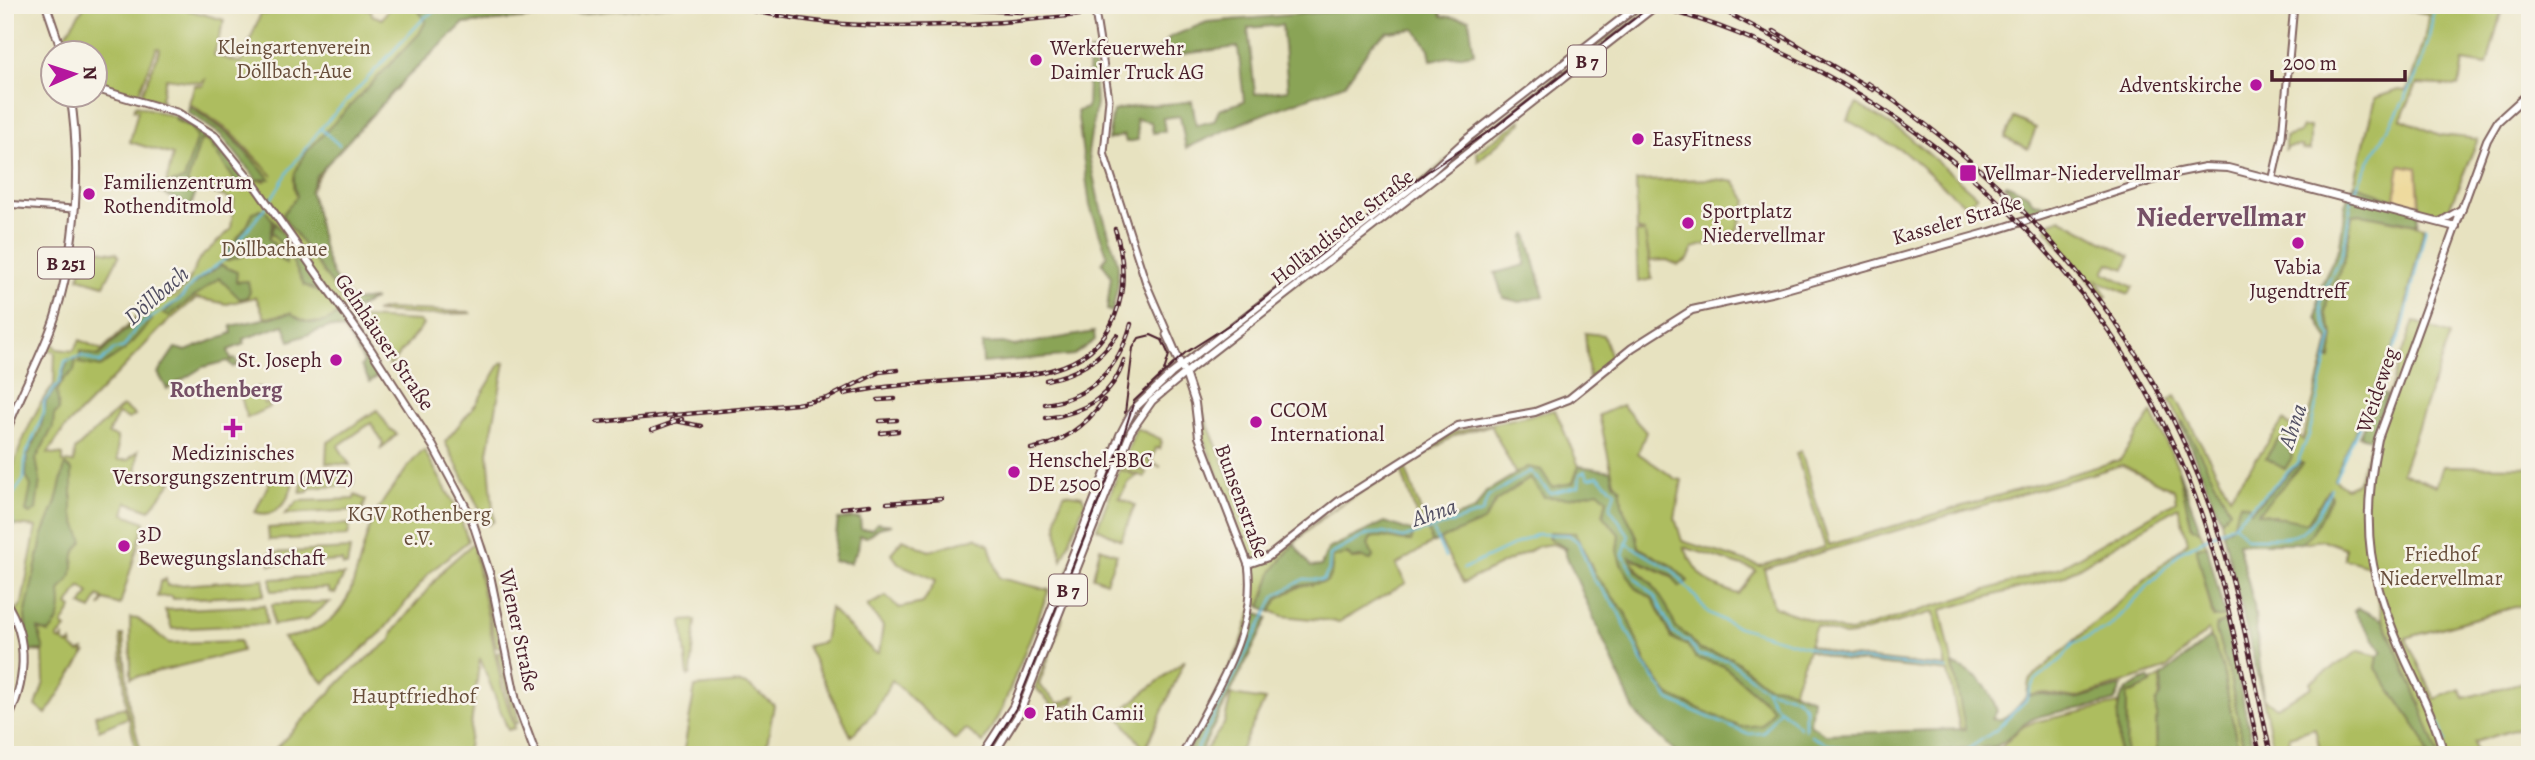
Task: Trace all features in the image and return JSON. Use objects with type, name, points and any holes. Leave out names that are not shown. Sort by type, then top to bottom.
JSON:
[{"type":"main road","points":[[46,5],[57,38]]},
{"type":"main road","name":"Holländische Straße","points":[[982,755],[1013,706],[1126,421],[1146,396],[1423,179],[1513,102],[1639,5]]},
{"type":"main road","name":"Holländische Straße","points":[[993,755],[1020,712],[1131,431],[1146,407],[1185,373],[1654,7]]},
{"type":"main road","name":"Gelnhäuser Straße","points":[[108,92],[164,108],[204,127],[228,149],[372,350],[428,438]]},
{"type":"main road","name":"Weideweg","points":[[2444,755],[2426,704],[2378,592],[2367,530],[2367,494],[2378,439],[2490,134],[2498,121],[2530,92]]},
{"type":"main road","name":"B 251","points":[[5,435],[55,317],[74,209],[76,131],[72,108]]},
{"type":"main road","name":"Kasseler Straße","points":[[1248,564],[1268,557],[1329,508],[1446,433],[1469,422],[1546,409],[1569,399],[1649,336],[1704,305],[1775,292],[1990,232],[2191,169],[2228,168],[2273,177],[2456,227]]},
{"type":"main road","points":[[2440,222],[2463,209]]},
{"type":"main road","name":"Bunsenstraße","points":[[1185,373],[1195,403],[1199,437],[1248,564]]},
{"type":"main road","name":"Wiener Straße","points":[[428,438],[463,500],[480,539],[516,701],[536,755]]},
{"type":"main road","points":[[5,601],[20,633],[23,659],[19,687],[5,725]]},
{"type":"street","points":[[1094,5],[1109,99],[1104,153],[1157,309],[1185,373]]},
{"type":"street","points":[[2273,177],[2282,137],[2294,5]]},
{"type":"street","points":[[5,204],[74,209]]},
{"type":"street","name":"Bunsenstraße","points":[[1182,755],[1244,629],[1250,598],[1248,564]]},
{"type":"green space","name":"Döllbachaue","points":[[85,5],[170,5],[224,20],[214,55],[241,63],[261,13],[267,14],[268,5],[355,5],[371,10],[372,15],[382,19],[391,5],[674,5],[463,24],[401,83],[325,166],[310,191],[328,265],[343,291],[355,301],[326,323],[303,322],[291,313],[265,318],[256,297],[227,304],[197,298],[166,323],[64,429],[48,453],[63,455],[63,462],[74,463],[75,450],[122,406],[135,415],[129,419],[118,414],[108,434],[117,437],[118,460],[128,460],[138,451],[136,476],[172,481],[150,510],[127,502],[124,514],[145,522],[120,605],[104,600],[100,607],[103,599],[98,596],[91,610],[81,605],[89,593],[80,586],[68,605],[72,608],[62,625],[66,628],[57,638],[61,641],[63,637],[64,642],[69,645],[71,642],[72,647],[79,652],[86,652],[46,714],[36,706],[44,682],[43,652],[28,651],[16,611],[22,604],[36,527],[15,525],[7,516],[11,478],[17,456],[35,415],[54,385],[55,352],[45,348],[52,343],[58,349],[73,351],[80,340],[102,350],[135,318],[145,303],[149,305],[175,296],[188,283],[199,259],[231,229],[234,200],[187,184],[199,140],[208,141],[242,191],[257,180],[265,181],[241,145],[196,110],[230,134],[273,176],[231,132],[189,103],[195,85],[203,86],[205,80],[201,83],[166,78],[161,98],[163,102],[141,96],[160,49],[157,48],[138,95],[108,86],[108,38],[64,37]]},
{"type":"green space","points":[[414,5],[598,5],[599,11],[463,24],[401,83],[317,175],[310,191],[323,248],[333,274],[351,299],[375,299],[356,309],[344,301],[282,215],[297,196],[294,178],[307,151],[419,34],[426,21]]},
{"type":"green space","points":[[1408,5],[1440,5],[1442,16],[1469,19],[1474,53],[1431,60],[1429,49],[1415,29],[1388,32],[1373,43],[1345,84],[1253,118],[1186,148],[1180,116],[1163,118],[1165,131],[1153,133],[1151,122],[1136,119],[1138,140],[1126,142],[1124,135],[1108,140],[1113,111],[1192,101],[1196,125],[1214,121],[1219,110],[1244,101],[1238,47],[1151,58],[1170,37],[1207,22]],"holes":[[[1282,25],[1288,90],[1255,94],[1248,28]]]},
{"type":"green space","points":[[2397,5],[2503,5],[2487,65],[2463,61],[2459,86],[2417,84],[2401,119],[2440,135],[2478,139],[2447,213],[2420,210],[2417,168],[2400,165],[2395,200],[2354,184],[2375,98],[2398,90],[2407,91],[2423,45],[2429,14],[2397,8]]},
{"type":"green space","points":[[1642,7],[1646,8],[1524,103]]},
{"type":"green space","points":[[1089,51],[1093,51],[1096,104],[1088,152],[1099,202],[1118,263],[1118,285],[1112,312],[1107,310],[1111,276],[1102,263],[1107,255],[1090,206],[1077,111],[1087,108]]},
{"type":"green space","points":[[1857,104],[1908,136],[1977,196],[1966,206],[1906,153],[1847,120]]},
{"type":"green space","points":[[136,105],[176,117],[176,120],[190,127],[197,136],[184,181],[166,184],[173,155],[130,142],[138,110],[134,110]]},
{"type":"green space","points":[[189,106],[229,134],[270,179],[257,180],[221,135],[188,112]]},
{"type":"green space","points":[[176,117],[212,140],[249,186],[242,191],[208,141],[201,139],[187,184],[197,188],[191,206],[157,191],[156,186],[184,180],[197,136],[190,127],[175,120]]},
{"type":"green space","points":[[2014,118],[2036,128],[2028,149],[2005,138]]},
{"type":"green space","points":[[1521,120],[1522,123],[1478,161],[1477,152]]},
{"type":"green space","points":[[2302,127],[2310,127],[2310,150],[2302,149],[2302,146],[2285,150],[2285,137],[2299,133]]},
{"type":"green space","points":[[1483,137],[1194,363],[1448,159]]},
{"type":"green space","name":"Sportplatz Niedervellmar","points":[[1716,179],[1735,182],[1747,201],[1735,236],[1693,248],[1688,260],[1678,265],[1667,260],[1650,261],[1645,234],[1652,279],[1638,282],[1636,233],[1645,232],[1637,230],[1636,181]]},
{"type":"green space","points":[[2007,184],[2029,195],[2033,203],[2049,205],[2030,212],[2005,186]]},
{"type":"green space","points":[[2354,184],[2395,200],[2419,204],[2417,224],[2362,214],[2352,215],[2347,248],[2340,273],[2329,289],[2325,314],[2334,335],[2331,359],[2325,358],[2329,341],[2317,318],[2319,290],[2340,246],[2345,204]]},
{"type":"green space","points":[[260,209],[266,211],[273,221],[269,239],[286,256],[286,264],[266,249],[225,261],[223,257],[248,224],[253,212]]},
{"type":"green space","name":"Friedhof Niedervellmar","points":[[2362,214],[2424,227],[2399,335],[2334,479],[2346,488],[2357,483],[2414,321],[2450,335],[2402,472],[2436,486],[2443,466],[2530,467],[2530,531],[2526,545],[2530,606],[2522,605],[2406,638],[2435,699],[2460,689],[2464,698],[2530,680],[2530,725],[2474,742],[2476,755],[2438,755],[2420,704],[2383,620],[2369,566],[2345,559],[2345,548],[2323,540],[2301,543],[2313,532],[2328,490],[2308,523],[2257,513],[2303,464],[2300,463],[2251,512],[2241,503],[2231,528],[2223,532],[2221,520],[2230,510],[2169,400],[2175,396],[2230,496],[2284,420],[2303,440],[2325,358],[2330,359],[2334,335],[2325,314],[2329,289],[2340,273],[2347,248],[2352,215]],"holes":[[[2285,437],[2292,457],[2284,469],[2266,458],[2276,442]]]},
{"type":"green space","points":[[2060,218],[2130,256],[2125,269],[2109,263],[2104,272],[2133,287],[2129,294],[2096,280],[2107,296],[2104,298],[2046,229],[2051,222]]},
{"type":"green space","points":[[275,223],[322,288],[319,292],[304,285],[289,254],[271,232]]},
{"type":"green space","points":[[1527,234],[1544,296],[1520,302],[1503,298],[1495,273],[1525,265],[1524,236]]},
{"type":"green space","points":[[75,246],[117,253],[119,256],[104,285],[79,278],[81,266],[72,264]]},
{"type":"green space","points":[[221,265],[237,272],[236,282],[248,281],[250,292],[247,297],[240,299],[219,278],[169,316],[163,314],[195,283]]},
{"type":"green space","points":[[386,309],[470,313],[426,315],[375,312]]},
{"type":"green space","points":[[291,313],[314,323],[337,315],[346,318],[378,376],[370,382],[361,366],[364,362],[344,330],[329,327],[290,341],[284,325],[243,339],[244,344],[228,350],[231,360],[235,359],[238,365],[233,367],[228,361],[203,367],[167,389],[158,373],[175,348],[186,351],[232,333],[231,326]]},
{"type":"green space","points":[[142,315],[152,320],[124,351],[100,367],[79,363],[80,351],[98,356]]},
{"type":"green space","points":[[364,318],[420,321],[423,325],[390,366],[361,323]]},
{"type":"green space","points":[[1094,332],[1095,340],[1074,355],[983,363],[982,344],[1003,343],[1014,346]]},
{"type":"green space","points":[[1585,333],[1603,335],[1611,357],[1589,379]]},
{"type":"green space","points":[[69,359],[76,359],[74,371],[64,379],[57,391],[59,410],[54,415],[53,427],[36,459],[40,480],[36,510],[30,514],[26,512],[31,486],[26,476],[27,457],[40,431],[46,402],[59,383]]},
{"type":"green space","points":[[505,362],[488,452],[494,521],[488,525],[445,442],[476,404],[501,363]]},
{"type":"green space","points":[[2385,365],[2389,369],[2380,391],[2386,395],[2371,439],[2359,436],[2372,407],[2368,404]]},
{"type":"green space","points":[[259,387],[264,404],[269,403],[270,407],[247,418],[240,393]]},
{"type":"green space","points":[[1622,405],[1646,432],[1638,453],[1676,479],[1682,480],[1675,518],[1682,541],[1760,566],[1825,547],[1796,453],[1801,451],[1829,545],[2120,460],[2152,413],[2177,465],[2192,528],[2200,530],[2207,546],[2197,547],[2213,618],[2225,616],[2225,621],[2217,625],[2216,631],[2230,677],[2245,755],[2239,755],[2222,666],[2208,630],[2166,669],[2076,698],[2045,693],[2027,696],[2029,680],[2188,542],[2178,507],[2064,576],[1941,610],[1966,729],[1960,729],[1948,672],[1841,660],[1808,650],[1793,691],[1767,686],[1732,658],[1699,650],[1675,627],[1657,592],[1629,557],[1671,576],[1680,586],[1672,566],[1639,548],[1635,532],[1623,508],[1621,489],[1614,482],[1599,415]],"holes":[[[2122,465],[2174,490],[2176,501],[2060,567],[1851,632],[1774,607],[1764,569]],[[1684,547],[1756,571],[1738,594],[1710,583],[1699,573]],[[1934,612],[1946,667],[1844,656],[1809,645],[1816,626],[1844,636]]]},
{"type":"green space","points":[[1201,408],[1262,556],[1272,557],[1267,564],[1331,511],[1296,542],[1280,562],[1268,584],[1261,607],[1257,604],[1252,588],[1256,567],[1253,555],[1247,550],[1201,432]]},
{"type":"green space","points":[[377,410],[390,429],[397,434],[380,450],[383,443],[371,423],[338,446],[350,465],[326,463],[327,443]]},
{"type":"green space","points":[[1555,410],[1579,466],[1573,483],[1552,487],[1541,470],[1527,467],[1516,475],[1491,425],[1455,435],[1405,467],[1404,464],[1453,432]]},
{"type":"green space","points":[[2183,422],[2230,510],[2221,520],[2181,424]]},
{"type":"green space","points":[[1136,428],[1161,439],[1160,449],[1156,448],[1152,460],[1143,458],[1161,467],[1152,464],[1148,468],[1132,462],[1134,456],[1131,454],[1128,460],[1124,460]]},
{"type":"green space","points":[[2285,437],[2292,457],[2285,469],[2266,458],[2276,442]]},
{"type":"green space","name":"KGV Rothenberg e.V.","points":[[424,450],[458,511],[468,541],[429,573],[382,632],[324,683],[283,638],[307,633],[325,624],[338,612],[354,582],[374,517],[410,464]]},
{"type":"green space","points":[[1123,461],[1147,473],[1145,477],[1120,469],[1137,476],[1129,482],[1119,498],[1135,505],[1121,540],[1097,528]]},
{"type":"green space","points":[[2300,462],[2303,464],[2258,513],[2307,523],[2329,489],[2331,498],[2313,532],[2301,543],[2238,543],[2254,605],[2263,698],[2223,532],[2231,527],[2240,503],[2248,505],[2251,511]]},
{"type":"green space","points":[[65,465],[72,470],[72,512],[83,541],[74,554],[72,575],[60,591],[59,618],[49,633],[38,629],[44,650],[28,651],[25,616],[43,534],[56,502]]},
{"type":"green space","points":[[2177,465],[2200,530],[2192,528]]},
{"type":"green space","points":[[1579,466],[1611,471],[1614,482],[1621,489],[1623,508],[1635,532],[1639,548],[1672,566],[1688,581],[1680,587],[1671,575],[1630,557],[1636,570],[1652,584],[1667,607],[1676,628],[1689,637],[1699,650],[1732,658],[1767,686],[1782,687],[1813,699],[1810,724],[1825,734],[1965,729],[1953,664],[1976,677],[1986,687],[1997,711],[1992,719],[2007,716],[2027,696],[2043,694],[2076,699],[2122,686],[2115,701],[2035,718],[1996,746],[1951,750],[1939,755],[1679,755],[1635,713],[1563,548],[1567,549],[1549,538],[1549,532],[1575,533],[1595,574],[1626,614],[1646,664],[1668,695],[1740,727],[1762,725],[1773,709],[1724,666],[1696,658],[1687,645],[1672,638],[1653,599],[1636,588],[1621,564],[1617,551],[1619,534],[1603,516],[1607,499],[1598,491],[1568,498],[1544,497],[1530,478],[1496,501],[1484,521],[1432,543],[1427,527],[1475,510],[1486,492],[1527,467],[1541,470],[1552,487],[1573,483]]},
{"type":"green space","points":[[1399,467],[1405,467],[1432,543],[1396,565],[1406,583],[1339,622],[1283,616],[1271,611],[1278,598],[1306,583],[1312,585],[1333,557],[1343,553],[1355,559],[1373,557],[1368,544],[1371,538],[1379,535],[1411,541],[1414,532],[1421,529],[1401,470],[1364,490]]},
{"type":"green space","points":[[353,474],[354,485],[309,488],[308,492],[300,493],[304,476]]},
{"type":"green space","points":[[272,477],[293,478],[290,493],[276,510],[263,514],[255,512]]},
{"type":"green space","points":[[1531,478],[1544,497],[1598,490],[1607,499],[1603,516],[1619,534],[1617,551],[1636,588],[1653,599],[1672,638],[1687,645],[1696,658],[1724,666],[1773,709],[1762,726],[1740,727],[1668,695],[1646,664],[1626,614],[1595,574],[1575,533],[1549,538],[1563,548],[1552,544],[1539,546],[1463,583],[1439,539],[1484,521],[1496,501]]},
{"type":"green space","points":[[1065,493],[1082,496],[1085,502],[1062,560],[1057,517]]},
{"type":"green space","points":[[355,495],[366,500],[360,515],[358,510],[285,514],[298,501],[354,499]]},
{"type":"green space","points":[[1097,497],[1101,499],[1018,710],[990,755],[985,755],[1015,708]]},
{"type":"green space","points":[[860,518],[861,529],[872,529],[877,523],[892,525],[879,528],[867,537],[860,536],[858,549],[850,563],[833,561],[838,519]]},
{"type":"green space","points":[[1385,522],[1414,532],[1411,541],[1371,538],[1368,544],[1373,557],[1371,560],[1360,557],[1352,559],[1348,554],[1333,557],[1331,576],[1326,582],[1299,586],[1278,598],[1271,612],[1261,607],[1272,572],[1294,544],[1311,567],[1321,566],[1328,549]]},
{"type":"green space","points":[[350,524],[348,536],[269,540],[268,528]]},
{"type":"green space","points":[[976,537],[989,545],[999,578],[1049,590],[1002,709],[983,743],[966,729],[955,740],[892,680],[874,713],[851,736],[807,646],[824,642],[830,608],[874,652],[879,653],[883,626],[867,606],[886,596],[899,608],[923,603],[936,580],[899,564],[891,553],[903,539],[929,551]]},
{"type":"green space","name":"Hauptfriedhof","points":[[472,544],[478,545],[484,568],[481,571],[474,550],[503,691],[515,728],[508,730],[480,658],[467,755],[269,755],[348,674],[391,640],[393,632],[446,567]]},
{"type":"green space","points":[[2207,546],[2225,616],[2214,618],[2196,547]]},
{"type":"green space","points":[[1100,548],[1117,554],[1106,582],[1093,577]]},
{"type":"green space","points":[[350,549],[347,566],[343,566],[342,561],[270,565],[269,553]]},
{"type":"green space","points":[[481,573],[486,573],[501,647],[496,647]]},
{"type":"green space","points":[[344,575],[335,594],[329,592],[328,588],[271,591],[271,579]]},
{"type":"green space","points":[[166,579],[167,586],[264,579],[264,595],[173,599],[172,596],[157,597],[160,582]]},
{"type":"green space","points":[[330,602],[306,620],[273,625],[272,604]]},
{"type":"green space","points":[[265,605],[267,624],[172,629],[165,610]]},
{"type":"green space","points":[[2358,608],[2383,620],[2420,704],[2438,755],[2428,755],[2422,736],[2376,668],[2378,656],[2383,652],[2354,611]]},
{"type":"green space","points":[[1251,612],[1258,613],[1216,701],[1185,755],[1241,644]]},
{"type":"green space","points":[[1258,613],[1268,618],[1199,755],[1187,755]]},
{"type":"green space","points":[[1063,617],[1039,685],[1059,704],[1076,696],[1073,703],[1056,709],[1035,687]]},
{"type":"green space","points":[[130,618],[138,619],[169,643],[240,641],[242,651],[131,678]]},
{"type":"green space","points":[[696,620],[691,674],[688,676],[682,621]]},
{"type":"green space","points":[[2225,621],[2255,755],[2245,755],[2230,677],[2216,631],[2217,625]]},
{"type":"green space","points":[[120,635],[123,635],[129,706],[142,755],[138,755],[136,749],[126,707]]},
{"type":"green space","points":[[2211,637],[2222,666],[2239,755],[2157,755],[2156,703],[2161,695],[2162,676]]},
{"type":"green space","points":[[502,651],[519,722],[515,724],[497,653]]},
{"type":"green space","points":[[2359,651],[2378,656],[2376,668],[2422,736],[2428,755],[2321,755],[2315,728],[2289,736],[2291,755],[2275,755],[2263,698],[2276,707],[2312,687],[2310,682]]},
{"type":"green space","points":[[1185,660],[1145,750],[1117,714]]},
{"type":"green space","points":[[2162,676],[2156,723],[2157,755],[2126,755],[2127,695]]},
{"type":"green space","points":[[2148,679],[2151,684],[2127,695],[2126,755],[2119,755],[2120,700],[2134,685]]},
{"type":"green space","points":[[740,683],[749,686],[774,705],[765,755],[683,755],[695,687]]},
{"type":"green space","points":[[1231,695],[1265,700],[1239,753],[1244,755],[1202,755],[1224,724]]},
{"type":"green space","points":[[2118,704],[2119,755],[1984,755],[1989,750],[2001,748],[2020,728],[2034,722]]},
{"type":"green space","points":[[125,707],[127,718],[99,730],[95,715]]},
{"type":"sand","points":[[2400,165],[2417,168],[2419,204],[2395,200]]},
{"type":"waterway","name":"Döllbach","points":[[270,201],[289,170],[321,128],[425,17],[445,5]]},
{"type":"waterway","name":"Ahna","points":[[1945,755],[1965,751],[1996,730],[2026,700],[2034,681],[2062,659],[2073,644],[2108,628],[2181,551],[2232,525],[2297,463],[2309,435],[2332,337],[2321,312],[2322,294],[2342,254],[2355,191],[2415,79],[2430,31],[2433,5]]},
{"type":"waterway","points":[[321,129],[339,145]]},
{"type":"waterway","name":"Döllbach","points":[[5,556],[13,522],[10,505],[13,495],[24,479],[25,457],[44,412],[44,402],[59,383],[65,361],[82,356],[100,363],[113,350],[124,347],[136,328],[180,299],[194,282],[225,259],[267,205]]},
{"type":"waterway","points":[[2335,479],[2402,332],[2426,227]]},
{"type":"waterway","name":"Ahna","points":[[1194,755],[1275,596],[1304,579],[1323,580],[1329,570],[1330,555],[1368,534],[1383,533],[1403,538],[1482,513],[1488,497],[1530,471],[1550,493],[1579,486],[1580,474],[1585,471],[1589,478],[1598,476],[1615,491],[1610,508],[1629,535],[1623,555],[1636,579],[1655,596],[1673,633],[1689,642],[1698,655],[1728,660],[1765,689],[1774,704],[1800,727]]},
{"type":"waterway","points":[[2234,523],[2246,538],[2280,538],[2300,533],[2315,518],[2331,488]]},
{"type":"waterway","points":[[1434,532],[1445,557]]},
{"type":"waterway","points":[[1463,569],[1537,534],[1569,535],[1578,542],[1594,580],[1616,607],[1643,663],[1669,700],[1747,734],[1763,733],[1780,709]]},
{"type":"waterway","points":[[1627,544],[1673,571],[1709,613],[1732,625],[1844,658],[1947,669]]},
{"type":"waterway","name":"Ahna","points":[[1766,689],[1797,698],[1805,707],[1805,730]]},
{"type":"waterway","points":[[2432,706],[2446,742]]},
{"type":"waterway","name":"Ahna","points":[[1810,735],[1839,747],[1899,755]]},
{"type":"tram line","points":[[987,755],[1016,708],[1118,453],[1134,401],[1185,353],[1235,321],[1427,172],[1494,128],[1652,5]]},
{"type":"tram line","points":[[1125,413],[1133,348],[1139,338],[1151,335],[1162,340],[1169,355],[1164,371]]},
{"type":"railway","points":[[722,5],[813,21],[884,26],[1006,22],[1167,5]]},
{"type":"railway","points":[[858,5],[1022,12]]},
{"type":"railway","points":[[1650,5],[1737,33],[1821,72],[1899,120],[1972,177],[2038,242],[2096,313],[2146,391],[2186,473],[2199,507],[2229,612],[2260,755]]},
{"type":"railway","points":[[1713,5],[1781,41]]},
{"type":"railway","points":[[1774,31],[1873,90]]},
{"type":"railway","points":[[1868,83],[1925,124],[1979,169],[2029,218],[2076,270],[2117,326],[2154,385],[2186,447],[2222,542],[2271,755]]},
{"type":"railway","points":[[844,394],[897,386],[1035,374],[1074,361],[1092,349],[1106,333],[1115,315],[1121,295],[1122,274],[1115,229]]},
{"type":"railway","points":[[1045,404],[1076,395],[1101,378],[1119,354],[1131,324]]},
{"type":"railway","points":[[1046,380],[1068,374],[1094,360],[1117,335]]},
{"type":"railway","points":[[1046,418],[1084,408],[1104,394],[1119,373],[1124,360]]},
{"type":"railway","points":[[597,422],[797,404],[828,398],[879,372],[898,370]]},
{"type":"railway","points":[[878,400],[895,399]]},
{"type":"railway","points":[[1031,449],[1073,432],[1090,418],[1104,400]]},
{"type":"railway","points":[[652,430],[682,419]]},
{"type":"railway","points":[[671,420],[701,426]]},
{"type":"railway","points":[[880,421],[897,420]]},
{"type":"railway","points":[[881,433],[898,431]]},
{"type":"railway","points":[[887,503],[941,499]]},
{"type":"railway","points":[[842,508],[870,505]]},
{"type":"place","name":"Werkfeuerwehr Daimler Truck AG","points":[[1036,60]]},
{"type":"place","name":"Adventskirche","points":[[2256,85]]},
{"type":"place","name":"EasyFitness","points":[[1638,139]]},
{"type":"place","name":"Vellmar-Niedervellmar","points":[[1968,173]]},
{"type":"place","name":"Familienzentrum Rothenditmold","points":[[89,194]]},
{"type":"place","name":"Sportplatz Niedervellmar","points":[[1688,223]]},
{"type":"place","name":"Vabia Jugendtreff","points":[[2298,243]]},
{"type":"place","name":"St. Joseph","points":[[336,360]]},
{"type":"place","name":"CCOM International","points":[[1256,422]]},
{"type":"place","name":"Medizinisches Versorgungszentrum (MVZ)","points":[[233,428]]},
{"type":"place","name":"Henschel-BBC DE 2500","points":[[1014,472]]},
{"type":"place","name":"3D Bewegungslandschaft","points":[[124,546]]},
{"type":"place","name":"Fatih Camii","points":[[1030,713]]},
{"type":"district","name":"Niedervellmar","points":[[2221,216]]},
{"type":"district","name":"Rothenberg","points":[[226,389]]},
{"type":"park label","name":"Kleingartenverein Döllbach-Aue","points":[[294,59]]}]
